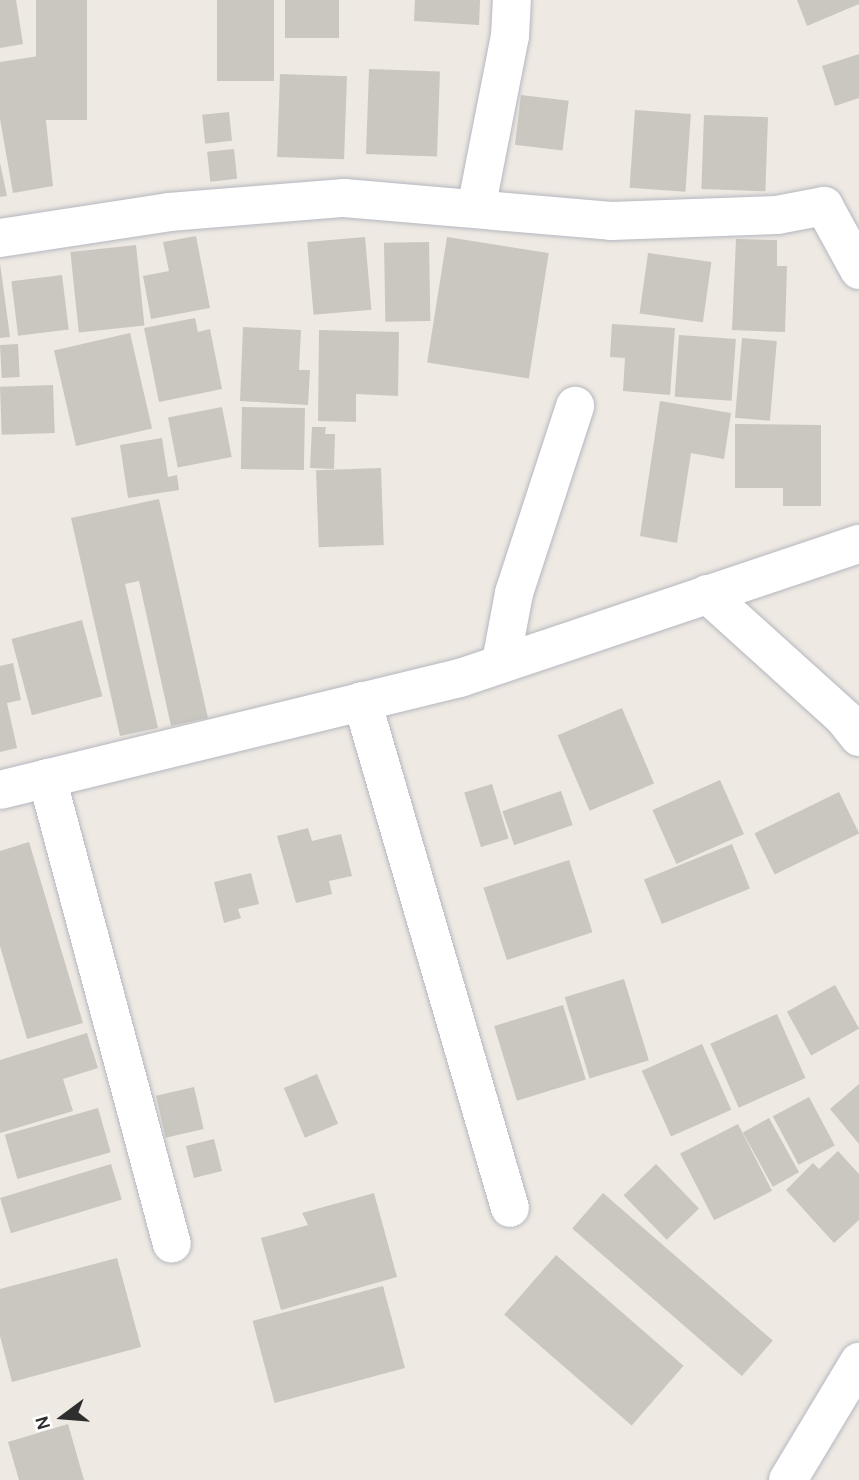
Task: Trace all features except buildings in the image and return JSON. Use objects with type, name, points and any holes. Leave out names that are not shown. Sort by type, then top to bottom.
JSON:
[{"type":"street","points":[[476,209],[510,36],[512,0]]},
{"type":"street","points":[[0,238],[169,212],[344,198],[611,221],[777,215],[824,206],[859,270]]},
{"type":"street","points":[[501,662],[513,593],[575,406]]},
{"type":"street","points":[[0,790],[460,678],[501,662],[859,544]]},
{"type":"street","points":[[707,594],[844,718],[859,737]]},
{"type":"street","points":[[362,701],[510,1208]]},
{"type":"street","points":[[47,778],[172,1242]]},
{"type":"street","points":[[788,1480],[859,1362]]}]
